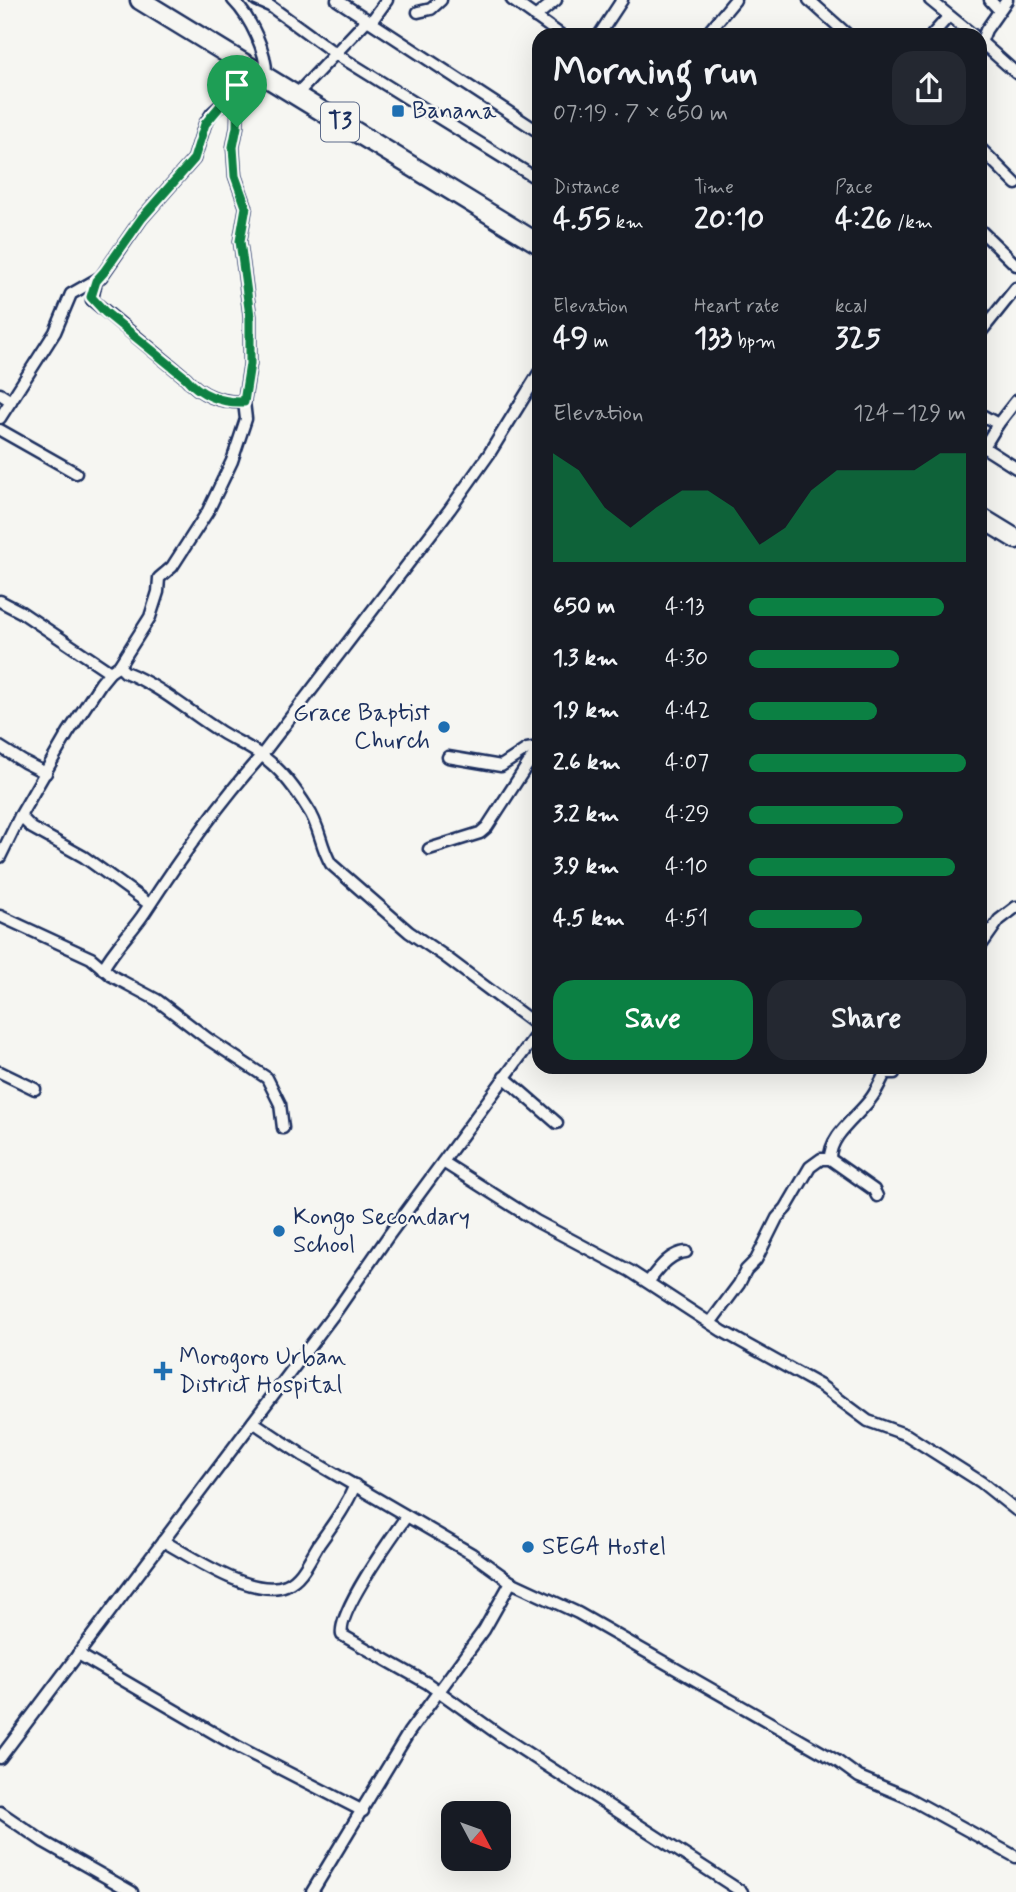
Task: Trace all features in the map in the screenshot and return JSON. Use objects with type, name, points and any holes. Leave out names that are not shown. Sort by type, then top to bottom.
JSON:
[{"type":"highway","name":"T3","points":[[140,0],[532,240]]},
{"type":"highway","points":[[987,521],[1016,539]]},
{"type":"street","points":[[251,0],[237,4],[260,46],[267,69],[266,78]]},
{"type":"street","points":[[256,0],[270,3],[335,54],[532,176]]},
{"type":"street","points":[[337,0],[532,125]]},
{"type":"street","points":[[296,95],[387,0]]},
{"type":"street","points":[[418,12],[431,9],[441,0]]},
{"type":"street","points":[[512,0],[551,28]]},
{"type":"street","points":[[531,0],[531,14]]},
{"type":"street","points":[[531,14],[556,0]]},
{"type":"street","points":[[604,28],[622,0]]},
{"type":"street","points":[[712,28],[735,0]]},
{"type":"street","points":[[809,0],[841,28]]},
{"type":"street","points":[[930,0],[964,28]]},
{"type":"street","points":[[990,0],[999,10]]},
{"type":"street","points":[[987,28],[1007,0]]},
{"type":"street","points":[[938,28],[949,16]]},
{"type":"street","points":[[987,47],[1016,73]]},
{"type":"street","points":[[0,418],[55,332],[71,294],[96,281],[142,218],[194,159],[205,124],[250,68]]},
{"type":"street","points":[[0,857],[20,816],[68,733],[152,611],[159,578],[172,567],[217,495],[240,443],[246,419],[244,402],[250,364],[250,316],[240,241],[246,207],[235,176],[233,147],[238,117],[238,85]]},
{"type":"street","points":[[987,155],[1016,184]]},
{"type":"street","points":[[987,237],[1016,265]]},
{"type":"street","points":[[96,281],[92,300],[186,378],[194,388],[209,396],[244,402]]},
{"type":"street","points":[[987,324],[1016,288]]},
{"type":"street","points":[[103,969],[112,952],[230,790],[261,756],[450,509],[489,454],[532,384]]},
{"type":"street","points":[[0,394],[11,401]]},
{"type":"street","points":[[987,439],[1016,401]]},
{"type":"street","points":[[987,418],[998,424]]},
{"type":"street","points":[[0,429],[76,473]]},
{"type":"street","points":[[987,449],[1016,468]]},
{"type":"street","points":[[0,601],[114,669],[125,672],[172,698],[261,756],[282,773],[308,808],[331,863],[409,932],[532,1024]]},
{"type":"street","points":[[0,747],[46,773]]},
{"type":"street","points":[[448,757],[501,766],[532,748]]},
{"type":"street","points":[[429,849],[480,833],[487,827],[532,758]]},
{"type":"street","points":[[20,816],[32,828],[84,857],[149,904]]},
{"type":"street","points":[[987,937],[999,920],[1016,907]]},
{"type":"street","points":[[0,916],[91,958],[103,969],[157,1000],[267,1079],[280,1104],[283,1128]]},
{"type":"street","points":[[0,1758],[253,1422],[532,1039]]},
{"type":"street","points":[[0,1072],[35,1088]]},
{"type":"street","points":[[830,1159],[829,1150],[872,1097],[884,1074]]},
{"type":"street","points":[[504,1077],[557,1123]]},
{"type":"street","points":[[710,1323],[746,1270],[756,1260],[777,1218],[786,1208],[810,1167],[821,1159],[830,1159],[874,1189],[877,1196]]},
{"type":"street","points":[[443,1162],[536,1221],[648,1282],[710,1323],[821,1386],[868,1421],[907,1435],[981,1482],[1016,1510]]},
{"type":"street","points":[[648,1282],[666,1261],[686,1252]]},
{"type":"street","points":[[253,1422],[405,1517],[459,1546],[511,1582],[578,1613],[837,1761],[859,1777],[907,1797],[1016,1857]]},
{"type":"street","points":[[163,1541],[226,1576],[251,1585],[270,1589],[287,1585],[303,1571],[342,1512],[355,1485]]},
{"type":"street","points":[[405,1517],[370,1572],[341,1629],[342,1635],[438,1691],[498,1734],[742,1892]]},
{"type":"street","points":[[313,1892],[409,1732],[484,1630],[511,1582]]},
{"type":"street","points":[[78,1654],[239,1747],[363,1811]]},
{"type":"street","points":[[0,1812],[44,1842],[132,1892]]},
{"type":"place","name":"Banana","points":[[398,111]]},
{"type":"place","name":"Grace Baptist Church","points":[[444,727]]},
{"type":"place","name":"Kongo Secondary School","points":[[279,1231]]},
{"type":"place","name":"Morogoro Urban District Hospital","points":[[163,1371]]},
{"type":"place","name":"SEGA Hostel","points":[[528,1547]]},
{"type":"route","points":[[238,85],[237,127],[233,147],[235,176],[246,207],[240,241],[250,316],[250,364],[244,402],[226,401],[194,388],[186,378],[105,312],[91,297],[96,281],[142,218],[194,159],[205,124],[238,85]]}]
